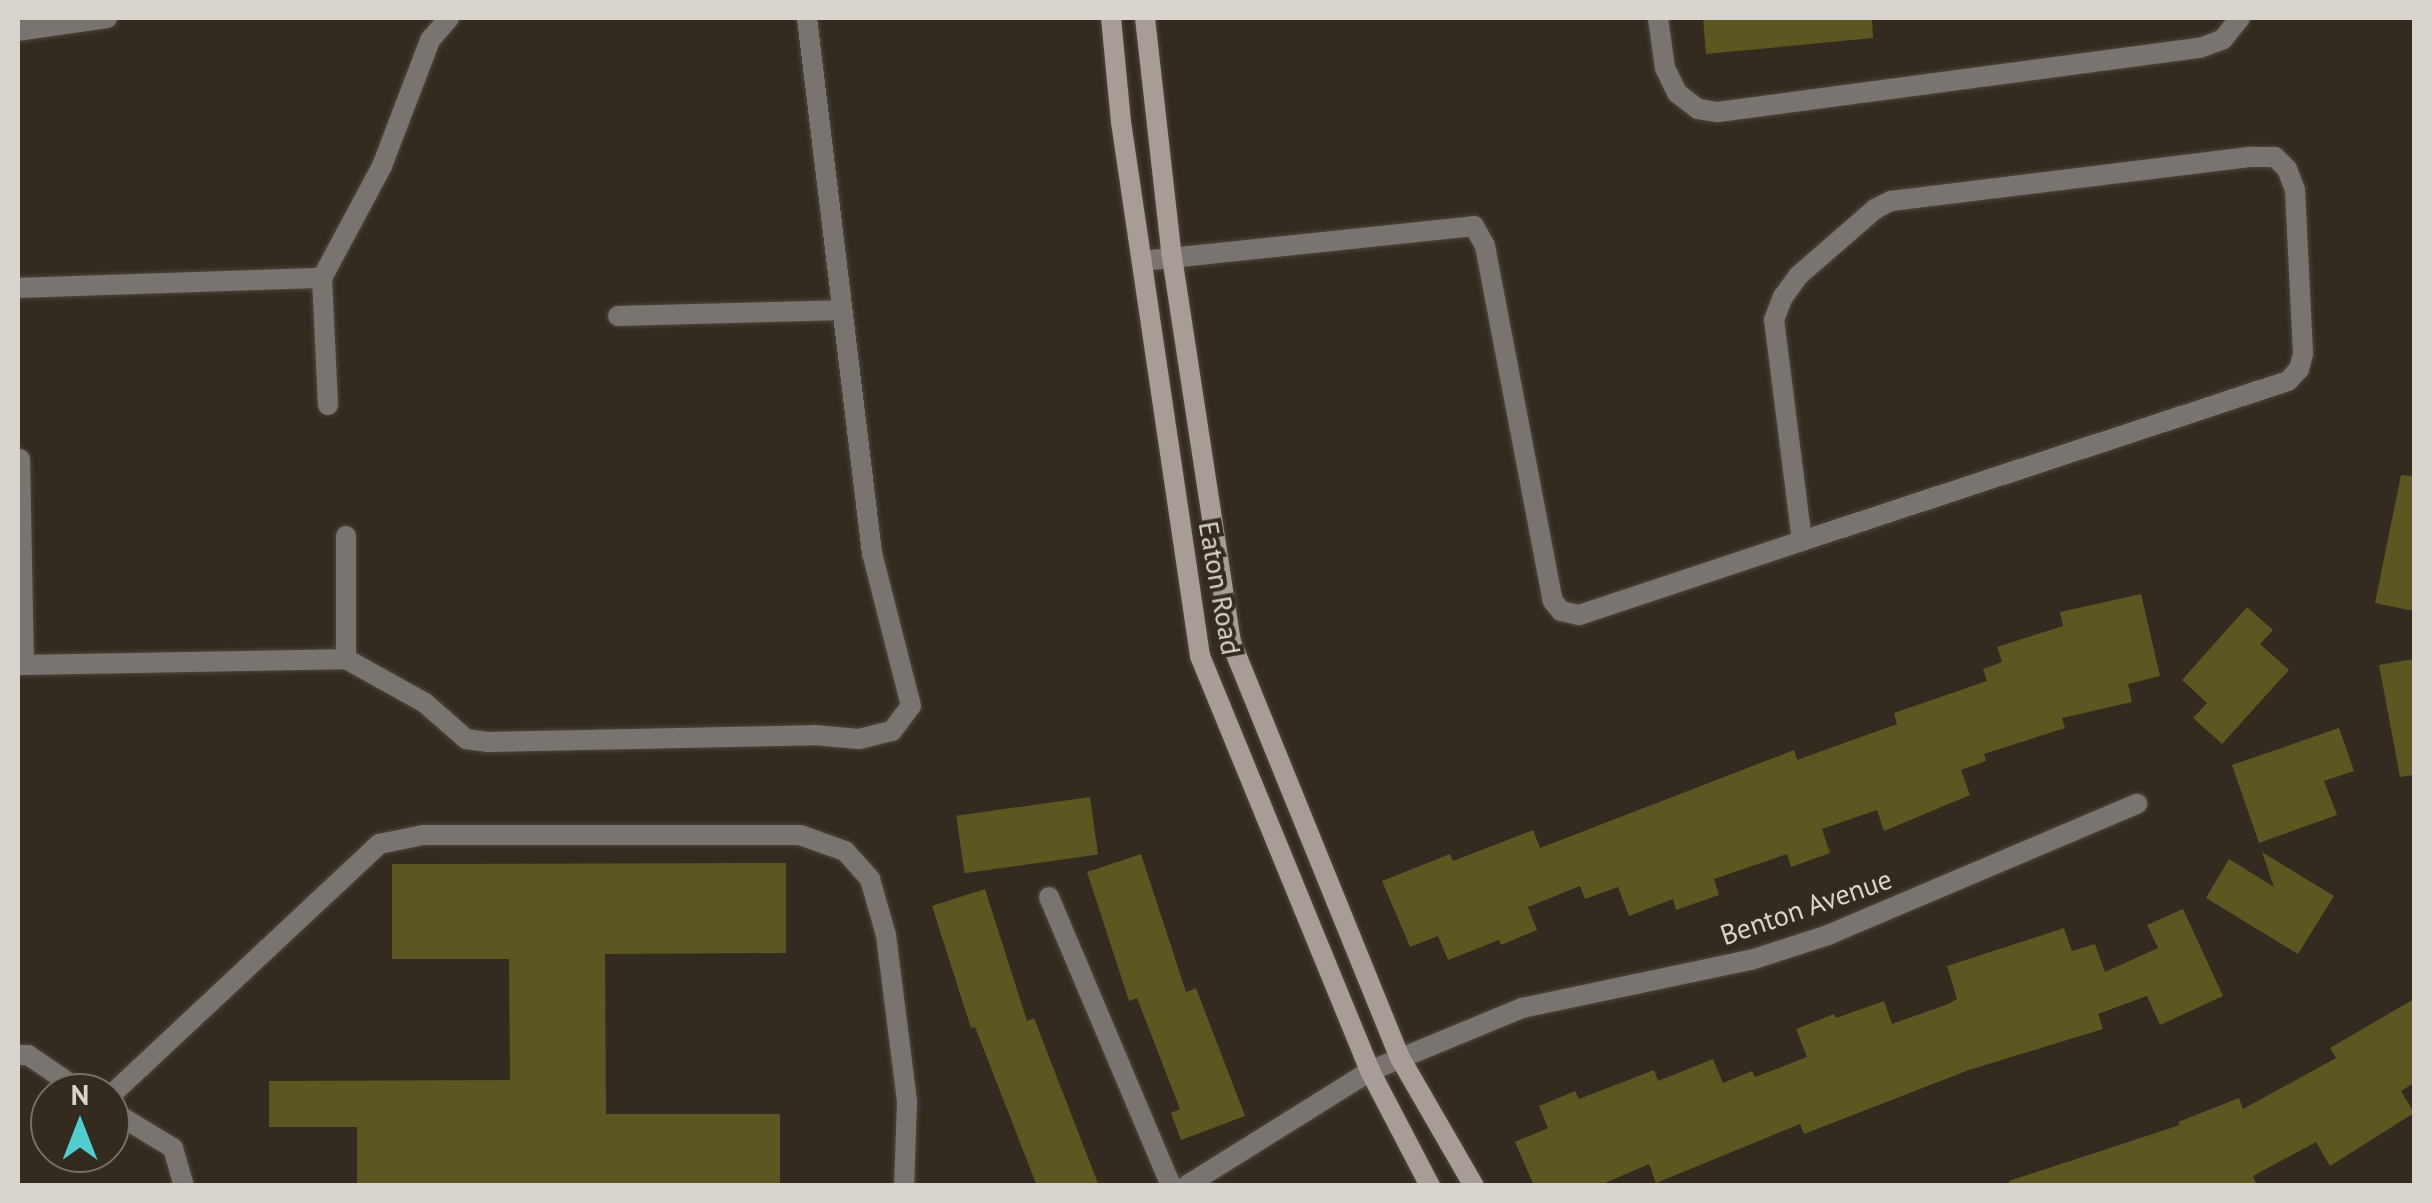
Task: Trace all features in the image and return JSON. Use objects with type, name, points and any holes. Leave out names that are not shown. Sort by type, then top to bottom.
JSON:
[{"type":"street","points":[[18,31],[107,18]]},
{"type":"street","points":[[328,405],[322,278],[382,166],[430,40],[449,18]]},
{"type":"street","points":[[20,459],[20,664],[346,659],[426,703],[466,739],[488,742],[814,735],[859,739],[892,730],[911,706],[872,553],[807,18]]},
{"type":"street","name":"Eaton Road","points":[[1112,18],[1142,261],[1200,656],[1370,1071],[1430,1186]]},
{"type":"street","points":[[1145,18],[1172,258],[1231,642],[1400,1058],[1474,1186]]},
{"type":"street","points":[[1658,18],[1666,68],[1677,92],[1698,109],[1718,112],[2200,48],[2223,39],[2240,18]]},
{"type":"street","points":[[1142,261],[1474,226],[1485,246],[1553,601],[1561,611],[1579,615],[2288,381],[2299,369],[2303,354],[2296,190],[2287,169],[2275,157],[2251,157],[1891,201],[1875,208],[1798,276],[1782,297],[1774,320],[1802,541]]},
{"type":"street","points":[[18,288],[322,278]]},
{"type":"street","points":[[618,316],[842,310]]},
{"type":"street","points":[[346,536],[346,659]]},
{"type":"street","name":"Benton Avenue","points":[[1186,1186],[1370,1071],[1522,1008],[1754,959],[1828,935],[2138,804]]},
{"type":"street","points":[[130,1077],[379,844],[423,835],[800,835],[845,851],[870,879],[886,935],[907,1102],[904,1186]]},
{"type":"street","points":[[1049,897],[1171,1186]]},
{"type":"street","points":[[18,1055],[28,1056],[54,1073]]},
{"type":"street","points":[[130,1122],[173,1148],[184,1186]]},
{"type":"building","points":[[1703,18],[1872,18],[1873,38],[1706,54]]},
{"type":"building","points":[[2401,475],[2414,476],[2414,611],[2375,603]]},
{"type":"building","points":[[2141,594],[2160,676],[2128,684],[2132,702],[2062,718],[2065,728],[1984,754],[1986,761],[1961,770],[1970,795],[1884,831],[1877,810],[1822,829],[1830,853],[1791,867],[1787,854],[1714,879],[1719,895],[1676,910],[1673,899],[1629,916],[1618,887],[1585,899],[1580,886],[1528,907],[1537,930],[1501,945],[1499,940],[1448,960],[1438,936],[1410,947],[1382,881],[1450,854],[1453,861],[1533,830],[1540,848],[1794,750],[1797,760],[1897,724],[1894,713],[1987,681],[1983,669],[2002,662],[1997,647],[2063,626],[2060,612]]},
{"type":"building","points":[[2247,607],[2273,630],[2260,644],[2289,670],[2222,744],[2193,718],[2207,703],[2182,680]]},
{"type":"building","points":[[2414,659],[2414,775],[2400,777],[2379,665]]},
{"type":"building","points":[[2339,728],[2354,771],[2324,781],[2337,815],[2259,843],[2232,765]]},
{"type":"building","points":[[1090,797],[1098,854],[964,873],[956,816]]},
{"type":"building","points":[[2262,852],[2334,896],[2298,954],[2206,898],[2229,859],[2274,887]]},
{"type":"building","points":[[1141,854],[1186,992],[1196,988],[1245,1116],[1181,1140],[1171,1113],[1180,1109],[1137,998],[1129,1001],[1087,872]]},
{"type":"building","points":[[786,863],[786,953],[605,954],[606,1114],[780,1114],[780,1186],[357,1186],[357,1127],[269,1127],[269,1081],[510,1080],[509,959],[392,959],[392,864]]},
{"type":"building","points":[[985,889],[1027,1021],[1034,1018],[1099,1186],[1037,1186],[975,1027],[971,1028],[932,906]]},
{"type":"building","points":[[2183,909],[2223,996],[2160,1025],[2147,996],[2098,1014],[2103,1029],[1969,1070],[1804,1134],[1800,1124],[1656,1183],[1649,1164],[1598,1186],[1534,1186],[1515,1142],[1548,1128],[1539,1106],[1575,1091],[1579,1099],[1654,1070],[1658,1081],[1713,1059],[1723,1083],[1752,1071],[1755,1077],[1807,1057],[1796,1029],[1834,1014],[1836,1018],[1884,1001],[1892,1024],[1948,1004],[1957,999],[1947,966],[2064,928],[2072,951],[2095,944],[2105,972],[2158,948],[2147,925]]},
{"type":"building","points":[[2414,999],[2414,1083],[2401,1091],[2414,1113],[2330,1166],[2316,1142],[2253,1176],[2257,1186],[2010,1186],[2009,1181],[2180,1125],[2178,1122],[2239,1098],[2243,1109],[2336,1058],[2330,1048]]}]
